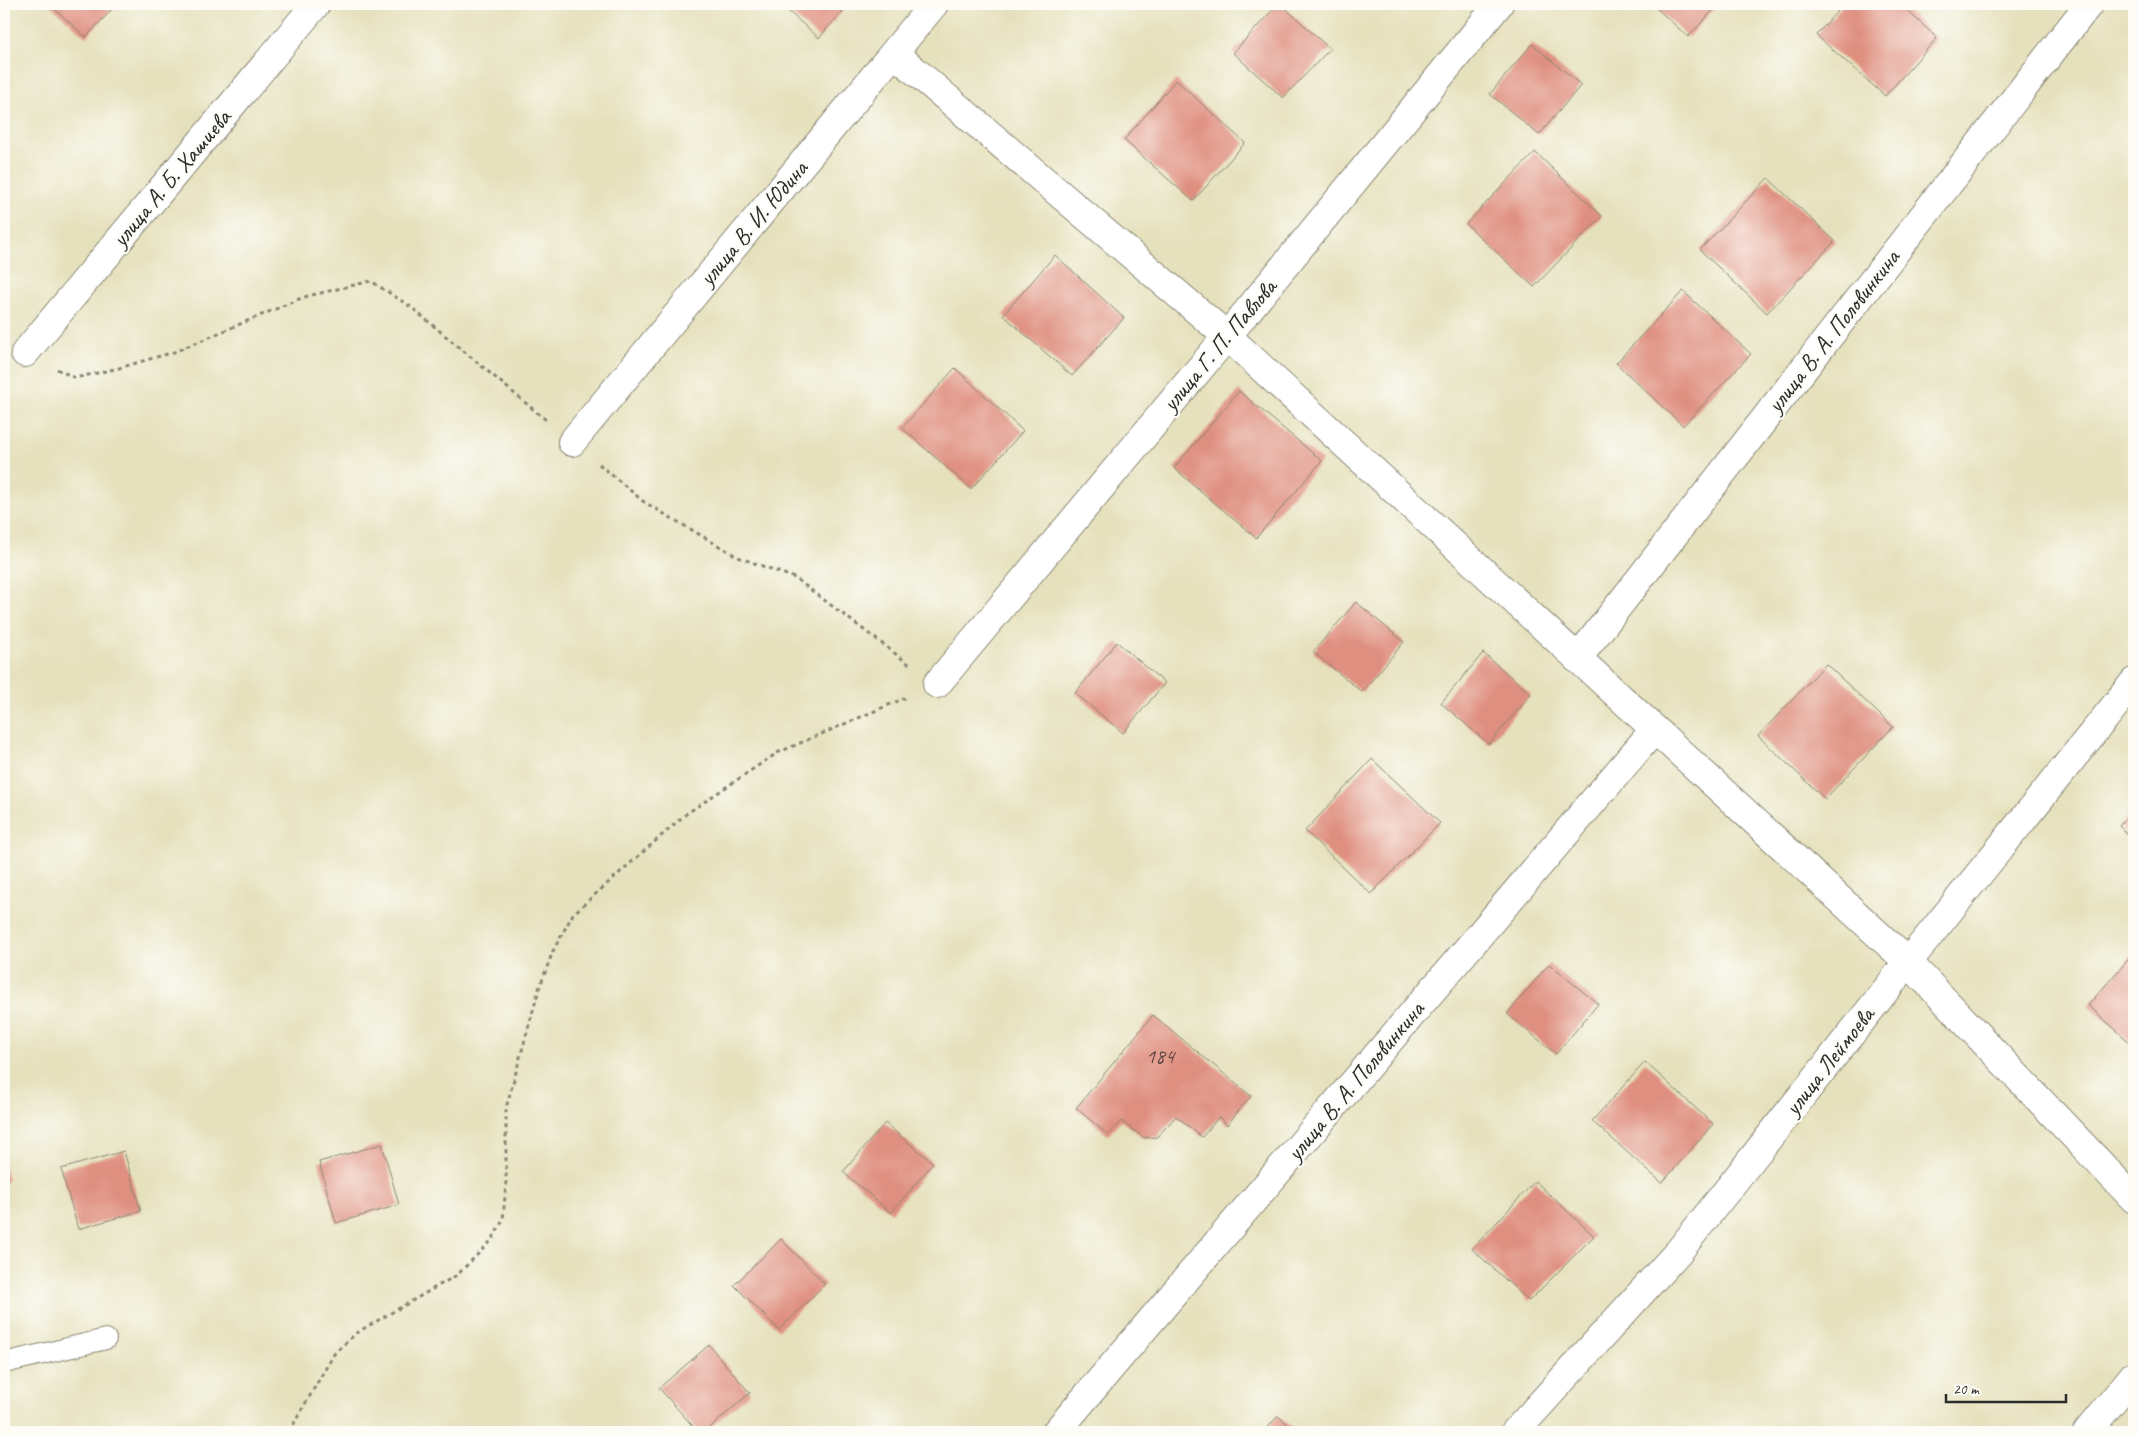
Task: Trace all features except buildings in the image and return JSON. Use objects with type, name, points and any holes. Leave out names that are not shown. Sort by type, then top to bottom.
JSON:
[{"type":"street","name":"улица А. Б. Хашиева","points":[[25,353],[316,4]]},
{"type":"street","name":"улица В. И. Юдина","points":[[572,442],[934,4]]},
{"type":"street","name":"улица Г. П. Павлова","points":[[937,684],[1499,4]]},
{"type":"street","name":"улица В. А. Половинкина","points":[[1577,659],[2089,4]]},
{"type":"street","points":[[894,53],[1226,336],[1908,962],[2134,1199]]},
{"type":"street","name":"улица Леймоева","points":[[1515,1432],[1679,1251],[1908,962],[2134,682]]},
{"type":"street","name":"улица В. А. Половинкина","points":[[1056,1432],[1654,730]]},
{"type":"street","points":[[2087,1432],[2134,1376]]},
{"type":"lane","points":[[4,1363],[106,1340]]},
{"type":"path","points":[[25,353],[75,378],[174,352],[304,297],[371,282],[411,307],[644,502],[738,557],[795,578],[937,684]]},
{"type":"path","points":[[289,1432],[334,1354],[350,1338],[457,1275],[492,1240],[503,1220],[506,1182],[506,1108],[539,988],[553,951],[573,914],[686,814],[776,753],[937,684]]}]
